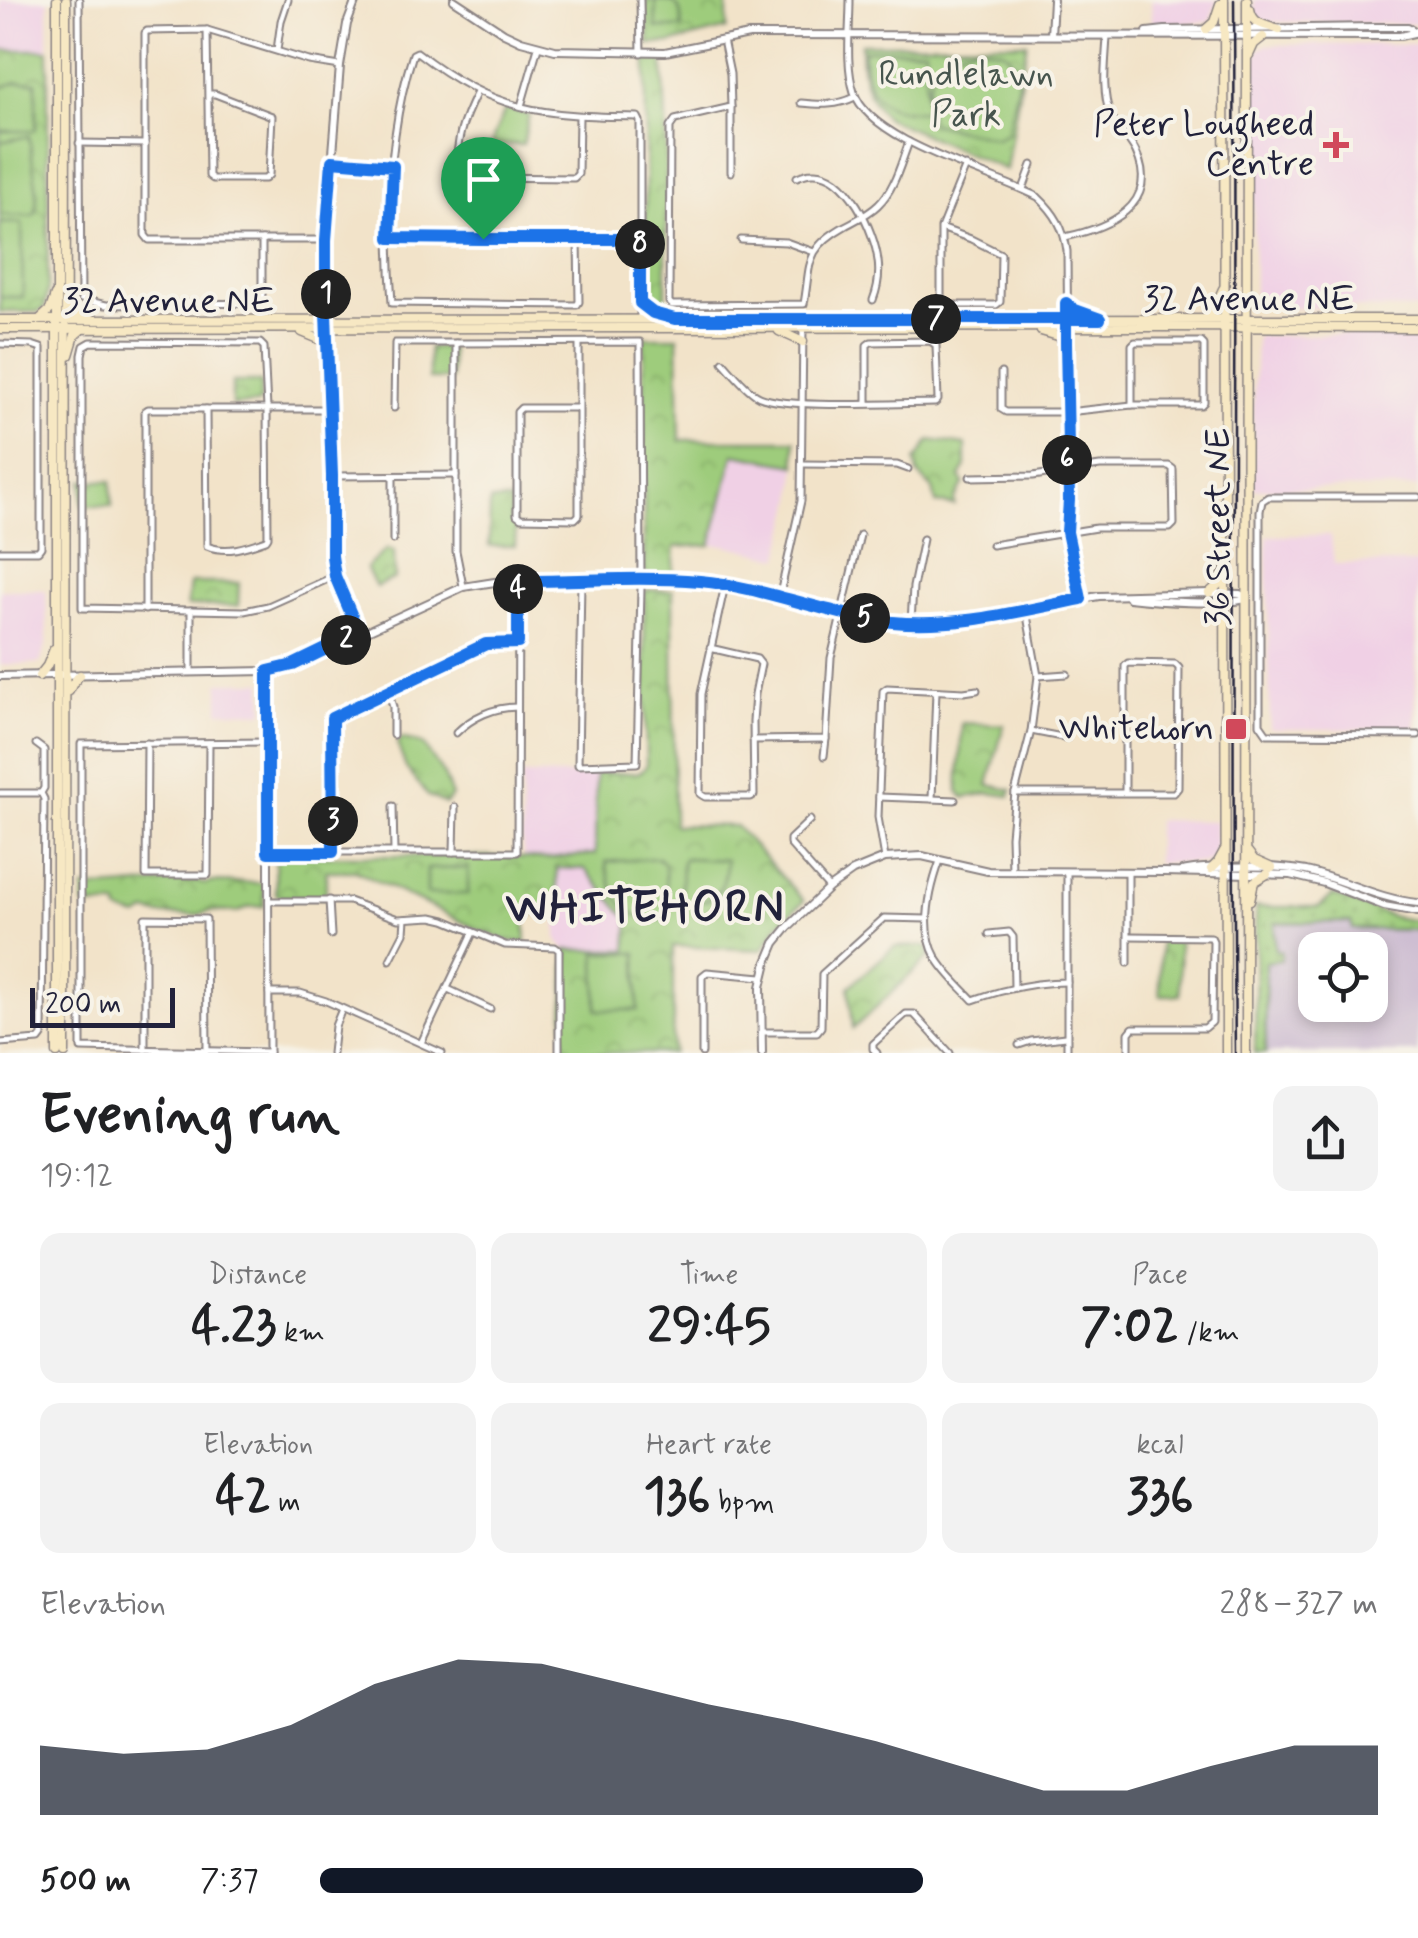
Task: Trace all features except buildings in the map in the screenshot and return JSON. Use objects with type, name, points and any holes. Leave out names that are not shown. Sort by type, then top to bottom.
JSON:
[{"type":"main road","points":[[57,0],[57,291],[66,364],[57,1053]]},
{"type":"main road","points":[[66,0],[66,304],[57,347],[56,640],[66,700],[66,1053]]},
{"type":"main road","points":[[1206,29],[1214,22],[1223,0]]},
{"type":"main road","name":"36 Street NE","points":[[1223,0],[1226,1053]]},
{"type":"main road","points":[[1247,0],[1256,23],[1279,30]]},
{"type":"main road","name":"36 Street NE","points":[[1246,1053],[1247,0]]},
{"type":"main road","points":[[1246,74],[1251,49],[1263,36]]},
{"type":"main road","points":[[1206,318],[1214,311],[1224,285]]},
{"type":"main road","points":[[38,320],[50,310],[57,291]]},
{"type":"main road","points":[[1246,302],[1272,318]]},
{"type":"main road","points":[[640,303],[653,313],[675,319]]},
{"type":"main road","points":[[1066,303],[1100,319]]},
{"type":"main road","points":[[66,304],[74,312],[95,320]]},
{"type":"main road","name":"32 Avenue NE","points":[[640,324],[675,319],[1032,327],[1100,319],[1206,318],[1224,323]]},
{"type":"main road","name":"32 Avenue NE","points":[[0,330],[95,320],[770,328],[802,324],[1066,323],[1194,327],[1272,318],[1418,319]]},
{"type":"main road","name":"32 Avenue NE","points":[[0,320],[38,320],[81,330],[293,329],[326,324]]},
{"type":"main road","name":"32 Avenue NE","points":[[1246,323],[1265,327],[1399,328],[1418,332]]},
{"type":"main road","points":[[1032,327],[1066,342]]},
{"type":"main road","points":[[1194,327],[1224,342]]},
{"type":"main road","points":[[1246,348],[1265,327]]},
{"type":"main road","points":[[770,328],[803,342]]},
{"type":"main road","points":[[28,329],[44,334],[57,347]]},
{"type":"main road","points":[[293,329],[326,342]]},
{"type":"main road","points":[[66,364],[75,335],[81,330]]},
{"type":"main road","points":[[1209,593],[1224,572]]},
{"type":"main road","points":[[39,676],[50,662],[56,640]]},
{"type":"main road","points":[[66,700],[80,675]]},
{"type":"main road","points":[[1211,868],[1226,847]]},
{"type":"main road","points":[[1246,848],[1269,871],[1254,882],[1246,914]]},
{"type":"street","points":[[80,0],[81,299],[106,305],[262,303],[262,240]]},
{"type":"street","points":[[277,51],[288,0]]},
{"type":"street","points":[[356,0],[340,66],[326,240],[326,342],[332,556],[335,576],[359,633]]},
{"type":"street","points":[[454,0],[504,33],[538,46],[571,52],[680,50],[749,35],[1164,37],[1408,27],[1417,32]]},
{"type":"street","points":[[640,0],[640,52]]},
{"type":"street","points":[[850,0],[850,71],[855,97],[864,111],[874,122],[909,142],[1038,197],[1052,210],[1065,237],[1067,532],[1081,599]]},
{"type":"street","points":[[1051,35],[1052,0]]},
{"type":"street","points":[[1131,34],[1206,29],[1224,33]]},
{"type":"street","points":[[207,30],[208,176],[265,179],[269,175],[272,116],[208,94]]},
{"type":"street","points":[[326,240],[148,240],[144,33],[207,30],[309,62],[340,66]]},
{"type":"street","points":[[1246,33],[1400,36],[1417,32]]},
{"type":"street","points":[[1065,237],[1121,217],[1133,204],[1141,182],[1137,154],[1113,121],[1106,96],[1107,34]]},
{"type":"street","points":[[723,40],[730,74],[731,172]]},
{"type":"street","points":[[521,108],[538,46]]},
{"type":"street","points":[[578,239],[577,305],[392,303],[393,166],[398,108],[413,54],[417,52],[477,92],[521,108],[549,114],[638,117],[640,324]]},
{"type":"street","points":[[477,92],[460,126],[456,145],[459,178],[574,178],[578,174],[579,116]]},
{"type":"street","points":[[801,104],[825,106],[855,97]]},
{"type":"street","points":[[731,106],[675,120],[670,127],[672,305],[802,305],[806,302],[806,279],[814,252],[824,240],[882,202],[909,142]]},
{"type":"street","points":[[79,144],[145,144]]},
{"type":"street","points":[[332,161],[393,166]]},
{"type":"street","points":[[941,228],[1002,254],[1000,302],[944,305],[941,301],[941,228],[966,166]]},
{"type":"street","points":[[1022,189],[1032,166]]},
{"type":"street","points":[[796,176],[814,172],[830,176],[863,216],[874,239],[878,261],[874,300]]},
{"type":"street","points":[[390,238],[640,239]]},
{"type":"street","points":[[741,240],[786,242],[814,252]]},
{"type":"street","points":[[780,595],[801,501],[802,324]]},
{"type":"street","points":[[723,362],[758,396],[776,402],[804,403],[867,403],[934,403],[938,400],[936,345],[930,341],[867,345],[867,403]]},
{"type":"street","points":[[206,409],[207,546],[237,550],[268,537],[264,347],[260,343],[91,342],[84,346],[82,608],[256,609],[335,576]]},
{"type":"street","points":[[578,408],[521,408],[517,412],[517,514],[521,518],[579,515],[579,342]]},
{"type":"street","points":[[394,408],[395,343],[640,342],[641,580],[636,763],[578,765],[582,581]]},
{"type":"street","points":[[1001,373],[1001,409],[1006,412],[1067,412],[1132,404],[1201,405],[1204,345],[1135,342],[1132,404]]},
{"type":"street","points":[[456,343],[456,551],[463,587]]},
{"type":"street","points":[[0,344],[32,344],[41,348],[41,547],[38,551],[0,551]]},
{"type":"street","points":[[145,610],[145,411],[330,409]]},
{"type":"street","points":[[803,464],[897,465],[908,470]]},
{"type":"street","points":[[970,477],[1033,476],[1100,466],[1173,469],[1174,524],[1170,528],[1096,528],[992,545]]},
{"type":"street","points":[[332,476],[456,475]]},
{"type":"street","points":[[394,476],[394,540]]},
{"type":"street","points":[[1418,497],[1268,497],[1260,511],[1260,724],[1264,732],[1271,736],[1418,736]]},
{"type":"street","points":[[824,756],[830,658],[860,535]]},
{"type":"street","points":[[911,624],[922,539]]},
{"type":"street","points":[[0,676],[268,671],[293,665],[463,587],[501,581],[702,582],[911,624],[942,623],[1114,596],[1209,593],[1224,597]]},
{"type":"street","points":[[268,852],[517,852],[518,581]]},
{"type":"street","points":[[710,648],[757,659],[760,664],[755,694],[754,795],[750,797],[700,794],[701,694],[710,648],[725,585]]},
{"type":"street","points":[[1114,596],[1142,599],[1240,594],[1247,598]]},
{"type":"street","points":[[191,610],[191,672]]},
{"type":"street","points":[[1012,871],[1015,793],[1031,731],[1038,676],[1026,610]]},
{"type":"street","points":[[333,852],[332,718],[486,644],[518,643]]},
{"type":"street","points":[[1015,793],[1126,793],[1174,793],[1178,788],[1176,664],[1125,666],[1126,793]]},
{"type":"street","points":[[268,671],[269,1052],[82,1048],[81,744],[268,742]]},
{"type":"street","points":[[1038,676],[1067,674]]},
{"type":"street","points":[[817,679],[830,679]]},
{"type":"street","points":[[932,799],[936,690]]},
{"type":"street","points":[[885,858],[878,817],[884,691],[977,690]]},
{"type":"street","points":[[388,693],[394,707],[393,735]]},
{"type":"street","points":[[456,733],[467,722],[486,713],[517,707]]},
{"type":"street","points":[[1031,731],[1066,738]]},
{"type":"street","points":[[753,740],[826,739]]},
{"type":"street","points":[[147,743],[146,875],[208,875],[209,743]]},
{"type":"street","points":[[36,744],[44,750],[41,793]]},
{"type":"street","points":[[0,793],[41,793]]},
{"type":"street","points":[[0,1043],[39,1040],[42,1036],[41,793]]},
{"type":"street","points":[[879,798],[955,800]]},
{"type":"street","points":[[393,806],[394,852]]},
{"type":"street","points":[[454,852],[455,807]]},
{"type":"street","points":[[810,820],[790,839],[790,844],[829,888]]},
{"type":"street","points":[[762,1053],[762,978],[775,943],[829,888],[854,871],[885,858],[922,856],[988,871],[1304,871],[1378,896],[1418,904]]},
{"type":"street","points":[[940,861],[931,892],[929,941],[934,954],[973,1000],[1014,987],[1066,982]]},
{"type":"street","points":[[1176,872],[1211,868],[1226,871]]},
{"type":"street","points":[[1269,871],[1304,878],[1384,906],[1418,912]]},
{"type":"street","points":[[1128,872],[1128,962]]},
{"type":"street","points":[[1067,873],[1068,1053]]},
{"type":"street","points":[[268,900],[349,901],[388,916],[432,917],[504,944],[555,946],[559,950],[559,1053]]},
{"type":"street","points":[[329,900],[331,934]]},
{"type":"street","points":[[145,1050],[145,918],[206,919],[208,1051]]},
{"type":"street","points":[[761,1032],[818,1032],[822,1028],[822,974],[884,918],[928,920]]},
{"type":"street","points":[[390,960],[404,933],[406,919]]},
{"type":"street","points":[[989,934],[1010,932],[1013,937],[1014,987]]},
{"type":"street","points":[[422,1043],[473,933]]},
{"type":"street","points":[[1129,936],[1210,936],[1214,940],[1210,1026],[1133,1028],[1128,1032],[1129,1053]]},
{"type":"street","points":[[702,1053],[702,976],[707,972],[762,978]]},
{"type":"street","points":[[448,989],[490,1010]]},
{"type":"street","points":[[269,993],[310,996],[442,1053]]},
{"type":"street","points":[[332,1053],[335,1026],[342,1009]]},
{"type":"street","points":[[877,1053],[874,1044],[906,1014],[914,1014],[950,1053]]},
{"type":"street","points":[[1019,1045],[1066,1036]]},
{"type":"shaded area","points":[[0,0],[48,0],[48,289],[45,307],[38,312],[0,312]]},
{"type":"shaded area","points":[[1151,0],[1217,0],[1210,22],[1152,24]]},
{"type":"shaded area","points":[[1254,0],[1418,0],[1418,24],[1264,22],[1254,14]]},
{"type":"shaded area","name":"Peter Lougheed Centre","points":[[1418,44],[1418,309],[1267,307],[1254,302],[1254,67],[1258,50],[1267,45]]},
{"type":"shaded area","points":[[1418,333],[1418,488],[1254,489],[1258,336]]},
{"type":"shaded area","points":[[734,454],[796,465],[794,498],[780,558],[711,545]]},
{"type":"shaded area","points":[[1331,535],[1334,564],[1418,563],[1415,729],[1270,729],[1267,536]]},
{"type":"shaded area","points":[[0,590],[46,590],[47,642],[40,663],[0,665]]},
{"type":"shaded area","points":[[219,682],[263,682],[264,712],[219,711]]},
{"type":"shaded area","points":[[596,773],[596,854],[524,858],[522,775]]},
{"type":"shaded area","points":[[1156,820],[1216,821],[1213,857],[1206,863],[1156,863]]},
{"type":"shaded area","points":[[557,868],[585,869],[629,920],[627,951],[566,950],[557,940]]},
{"type":"shaded area","points":[[1352,922],[1354,929],[1418,930],[1418,1053],[1266,1053],[1265,961],[1281,951],[1276,950],[1276,924]]},
{"type":"green space","points":[[646,0],[727,0],[727,29],[672,43],[649,44]]},
{"type":"green space","points":[[655,0],[677,6],[682,28],[656,28]]},
{"type":"green space","name":"Rundlelawn Park","points":[[1027,43],[1006,170],[886,118],[868,92],[863,75],[861,44]]},
{"type":"green space","points":[[977,46],[1004,51],[1021,68],[1007,133],[996,138],[931,123],[927,95],[934,72],[950,55]]},
{"type":"green space","points":[[925,49],[926,111],[886,105],[867,79],[864,50]]},
{"type":"green space","points":[[0,50],[48,50],[48,289],[45,307],[38,312],[0,312]]},
{"type":"green space","points":[[646,60],[663,60],[666,312],[649,307],[645,297]]},
{"type":"green space","points":[[17,82],[36,82],[36,128],[0,131],[0,88]]},
{"type":"green space","points":[[506,108],[529,115],[523,145],[492,145]]},
{"type":"green space","points":[[29,136],[36,212],[0,214],[0,142]]},
{"type":"green space","points":[[0,223],[22,223],[23,297],[0,297]]},
{"type":"green space","points":[[642,337],[678,337],[680,440],[795,440],[796,465],[734,454],[711,545],[675,547],[673,577],[649,577],[644,570]]},
{"type":"green space","points":[[429,347],[451,350],[451,379],[429,379]]},
{"type":"green space","points":[[232,382],[261,382],[260,402],[232,405]]},
{"type":"green space","points":[[930,440],[966,445],[966,466],[960,477],[964,483],[955,505],[936,503],[933,489],[918,474],[915,461]]},
{"type":"green space","points":[[83,481],[111,481],[112,506],[83,506]]},
{"type":"green space","points":[[490,501],[512,501],[510,521],[516,525],[515,546],[489,546]]},
{"type":"green space","points":[[387,549],[394,551],[395,578],[376,587],[366,568]]},
{"type":"green space","points":[[190,583],[239,583],[238,606],[187,606]]},
{"type":"green space","points":[[647,590],[673,590],[674,825],[736,826],[804,901],[778,925],[762,950],[673,946],[673,1053],[563,1053],[566,950],[627,950],[629,920],[585,869],[557,868],[557,912],[525,914],[526,943],[483,932],[356,871],[326,871],[326,897],[276,894],[275,862],[283,856],[548,859],[595,854],[596,773],[637,773],[646,766]]},
{"type":"green space","points":[[962,723],[1004,725],[988,785],[1012,790],[1010,796],[989,793],[964,798],[958,791]]},
{"type":"green space","points":[[402,738],[423,744],[444,775],[452,796],[446,804],[428,796],[406,768],[397,743]]},
{"type":"green space","points":[[658,858],[665,865],[667,920],[641,917],[623,906],[612,887],[606,862]]},
{"type":"green space","points":[[685,858],[726,860],[720,888],[709,899],[681,904]]},
{"type":"green space","points":[[468,868],[468,894],[427,894],[427,869]]},
{"type":"green space","points":[[196,881],[264,883],[264,906],[196,915],[147,912],[138,917],[119,912],[118,906],[84,906],[84,888]]},
{"type":"green space","points":[[1333,895],[1394,917],[1418,921],[1418,930],[1353,929],[1351,922],[1275,923],[1275,950],[1281,951],[1281,960],[1265,962],[1266,1053],[1255,1053],[1256,907],[1319,907]]},
{"type":"green space","points":[[1160,940],[1179,942],[1180,995],[1160,995]]},
{"type":"green space","points":[[927,946],[930,956],[853,1029],[849,987],[894,947]]},
{"type":"green space","points":[[596,953],[637,953],[638,1010],[597,1010]]},
{"type":"tram line","points":[[1234,0],[1235,1053]]},
{"type":"place","name":"Peter Lougheed Centre","points":[[1336,145]]},
{"type":"place","name":"Whitehorn","points":[[1236,729]]},
{"type":"district","name":"WHITEHORN","points":[[646,908]]},
{"type":"route","points":[[483,239],[390,238],[393,166],[332,161],[326,240],[332,556],[335,576],[359,633],[293,665],[268,671],[268,852],[333,852],[332,718],[486,644],[518,643],[518,581],[702,582],[911,624],[953,622],[1081,599],[1067,532],[1069,500],[1066,342],[1066,327],[1066,319],[1066,303],[1100,319],[1074,319],[1066,319],[1060,319],[802,320],[675,319],[653,313],[640,303],[640,239],[483,239]]}]
